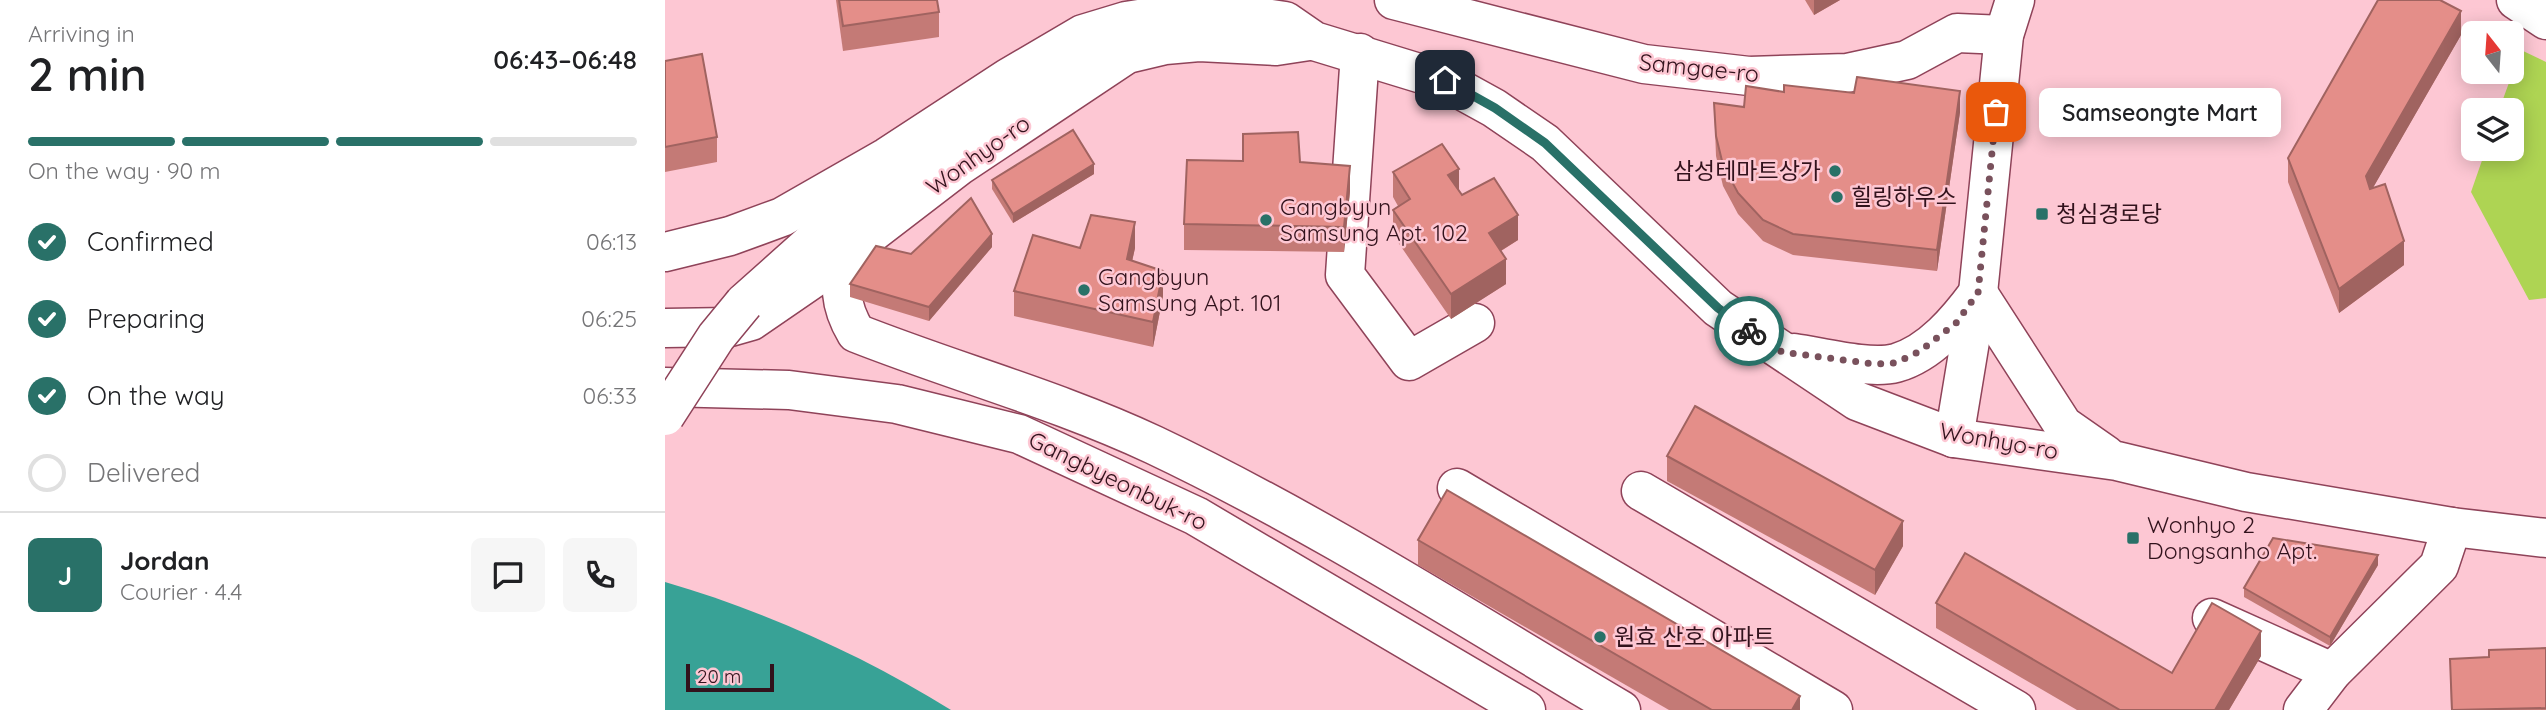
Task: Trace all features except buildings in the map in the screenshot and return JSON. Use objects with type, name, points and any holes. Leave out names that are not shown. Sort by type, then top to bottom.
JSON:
[{"type":"main road","name":"Samgae-ro","points":[[1394,0],[1644,64],[1749,76],[1847,74],[1907,60],[1957,33],[2009,17]]},
{"type":"main road","points":[[2516,0],[2546,20]]},
{"type":"main road","name":"Wonhyo-ro","points":[[665,252],[730,236],[782,217],[887,157],[1008,78],[1083,34],[1126,20],[1178,13],[1285,21],[1314,41],[1445,80],[1495,108],[1545,143],[1718,308],[1857,401],[1954,438],[2117,461],[2246,492],[2452,527],[2546,538]]},
{"type":"main road","points":[[1954,438],[1978,293],[2009,17]]},
{"type":"main road","name":"Wonhyo-ro","points":[[665,328],[730,327],[751,321],[850,253],[958,166],[1127,54],[1165,45],[1199,42],[1276,46],[1314,41]]},
{"type":"main road","points":[[1360,53],[1345,275],[1409,361],[1475,323]]},
{"type":"main road","points":[[665,416],[716,337],[744,303],[837,220],[967,130],[1127,54]]},
{"type":"main road","points":[[850,253],[842,271],[841,292],[845,314],[856,333],[1011,387],[1153,445],[1294,516],[1621,710]]},
{"type":"main road","points":[[1782,352],[1874,364],[1896,363],[1920,351],[1956,323],[1978,293]]},
{"type":"main road","points":[[1978,293],[2063,425],[2084,443],[2117,461]]},
{"type":"main road","name":"Gangbyeonbuk-ro","points":[[665,387],[789,390],[897,404],[1019,434],[1196,516],[1526,710]]},
{"type":"main road","points":[[1457,488],[1833,710]]},
{"type":"main road","points":[[1641,491],[2017,710]]},
{"type":"main road","points":[[2303,710],[2332,672],[2439,566],[2452,527]]},
{"type":"main road","points":[[2209,616],[2332,672]]},
{"type":"green space","points":[[2524,51],[2546,62],[2546,298],[2529,300],[2471,192],[2482,161],[2524,161],[2524,98],[2503,98],[2509,84],[2524,84]]},
{"type":"shaded area","points":[[665,582],[739,606],[812,636],[884,671],[951,710],[665,710]]},
{"type":"way so far","points":[[1749,331],[1782,352],[1874,364],[1896,363],[1920,351],[1956,323],[1978,293],[1996,112]]},
{"type":"place","name":"Samseongte Mart","points":[[1996,112]]},
{"type":"place","name":"삼성테마트상가","points":[[1835,171]]},
{"type":"place","name":"힐링하우스","points":[[1837,197]]},
{"type":"place","name":"청심경로당","points":[[2042,214]]},
{"type":"place","name":"Gangbyun Samsung Apt. 102","points":[[1266,220]]},
{"type":"place","name":"Gangbyun Samsung Apt. 101","points":[[1084,290]]},
{"type":"place","name":"Wonhyo 2 Dongsanho Apt.","points":[[2133,538]]},
{"type":"place","name":"원효 산호 아파트","points":[[1600,637]]},
{"type":"route","points":[[1445,80],[1495,108],[1545,143],[1718,308],[1749,331]]}]
